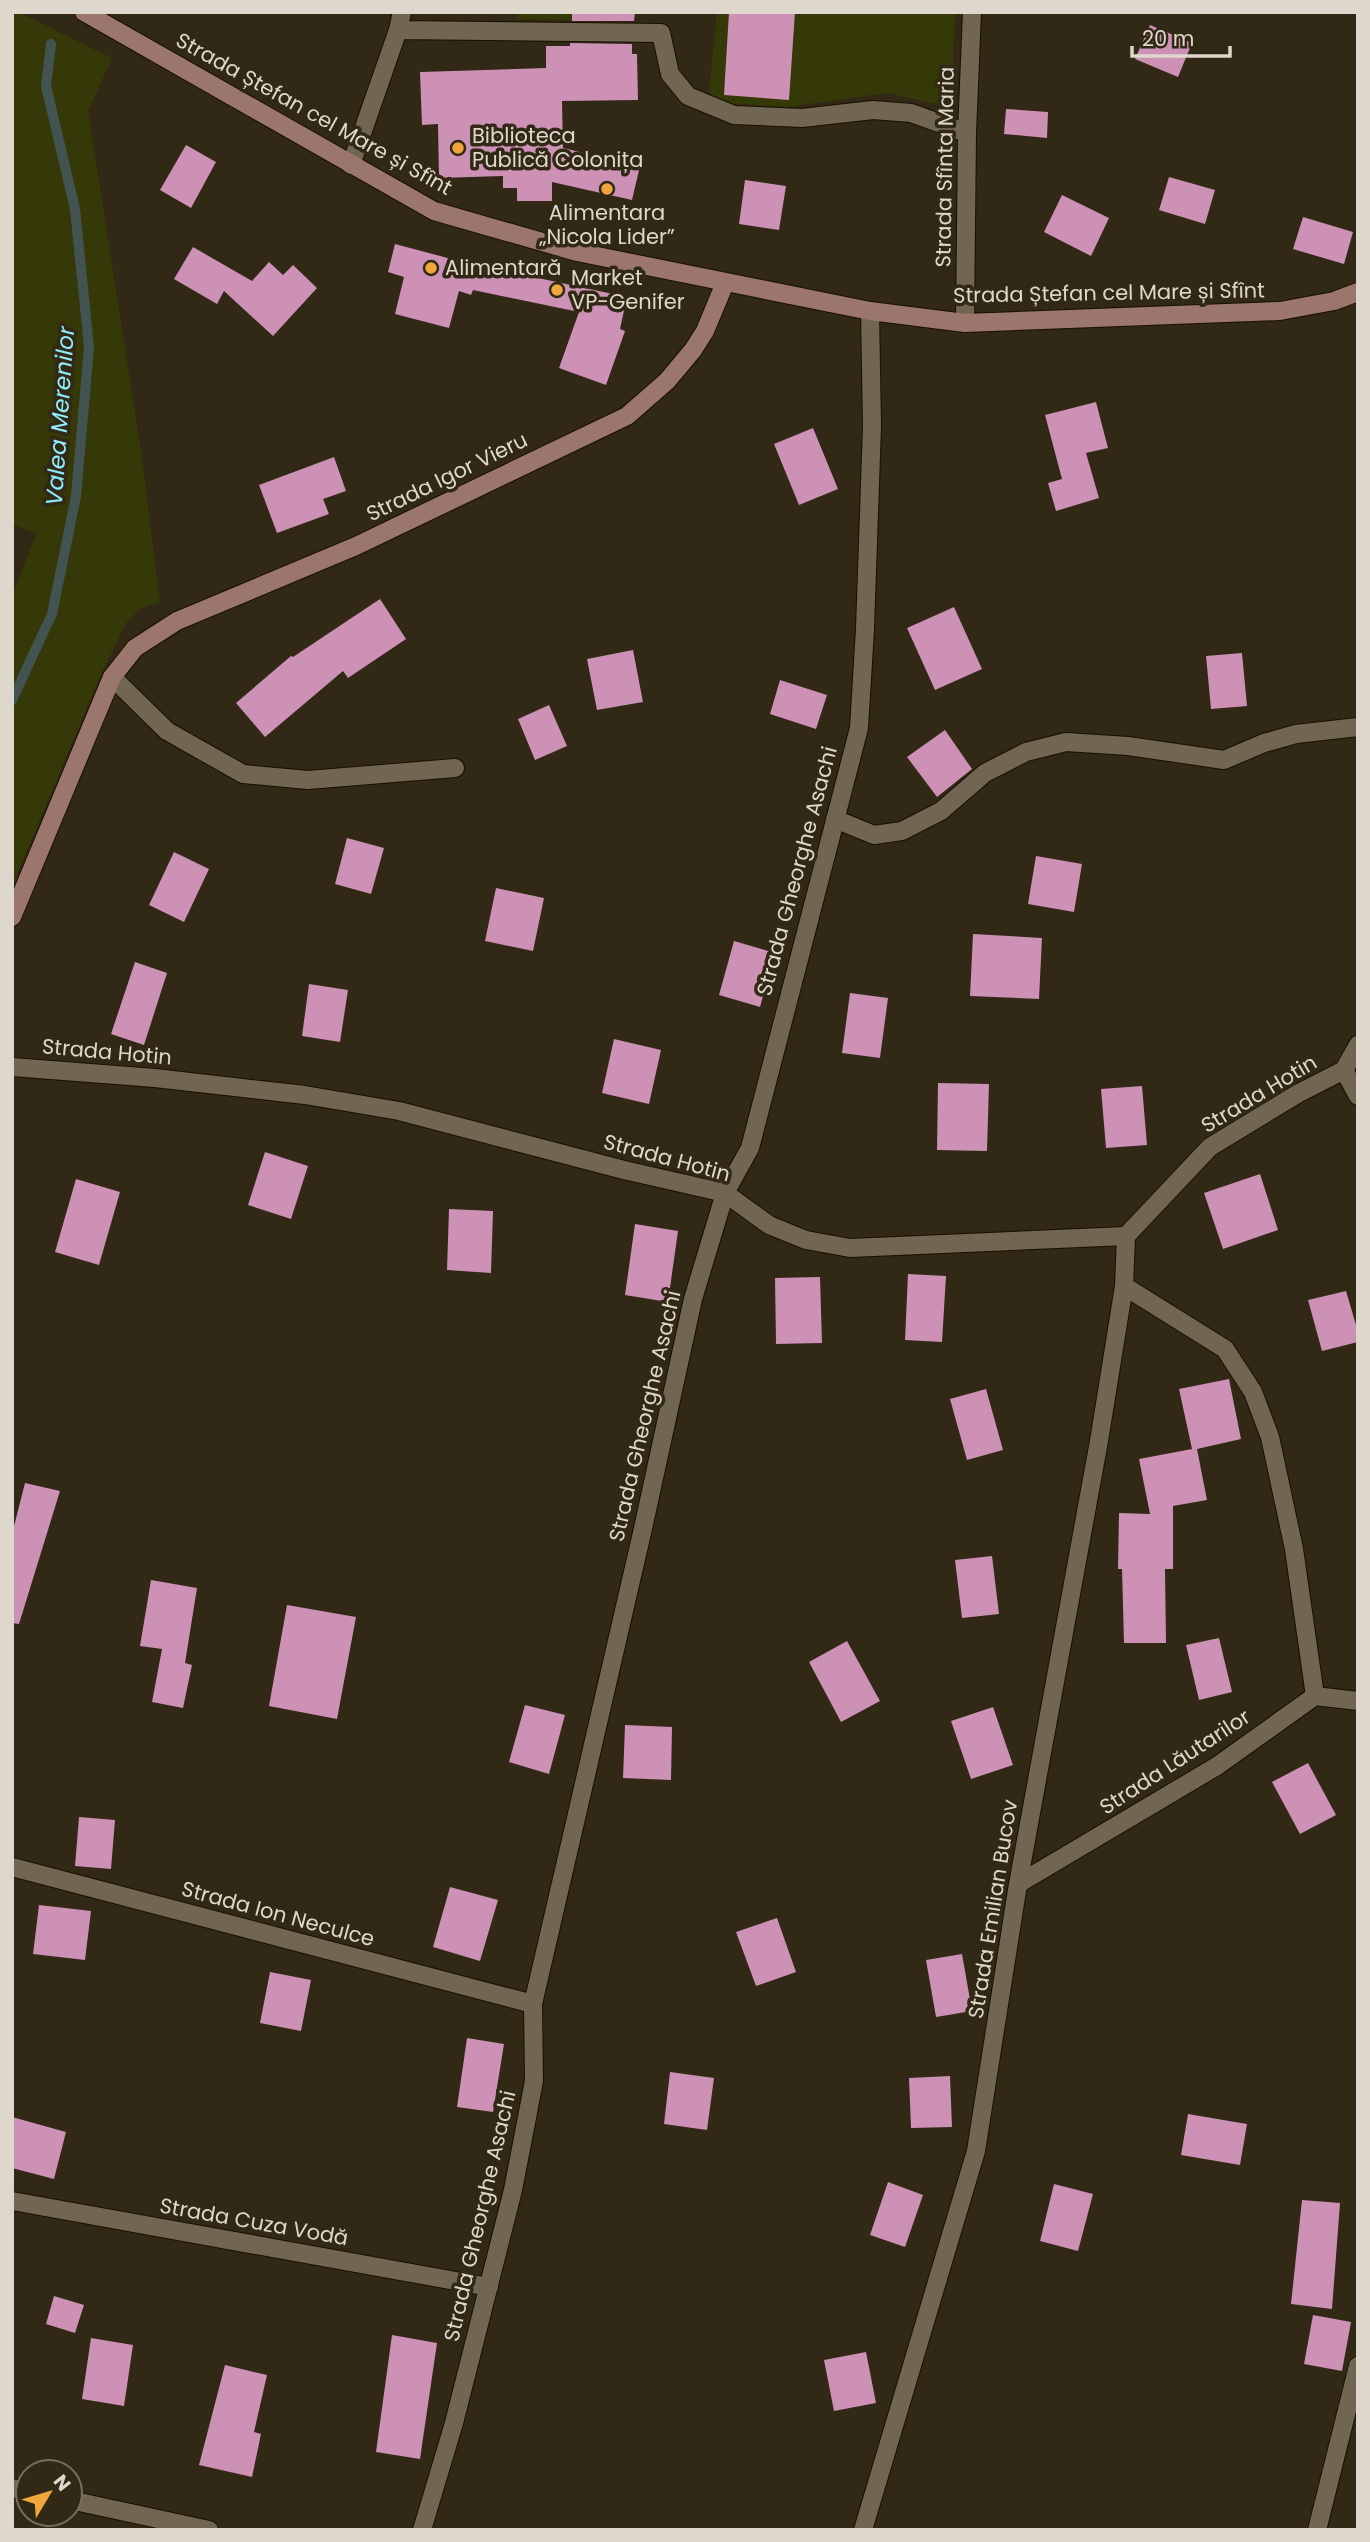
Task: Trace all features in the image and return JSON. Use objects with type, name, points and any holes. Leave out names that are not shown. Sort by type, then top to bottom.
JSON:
[{"type":"street","name":"Strada Ștefan cel Mare și Sfînt","points":[[84,12],[434,211],[578,252],[870,311],[965,323],[1280,311],[1334,301],[1358,292]]},
{"type":"street","name":"Strada Sfînta Maria","points":[[965,323],[967,133],[972,12]]},
{"type":"street","points":[[351,165],[400,21],[661,33],[670,74],[688,96],[734,116],[802,118],[873,110],[911,113],[967,133]]},
{"type":"street","name":"Strada Igor Vieru","points":[[113,677],[135,648],[177,621],[356,545],[627,416],[667,381],[692,350],[705,331],[725,283]]},
{"type":"street","name":"Strada Gheorghe Asachi","points":[[422,2530],[454,2423],[513,2190],[534,2081],[533,2004],[693,1299],[725,1193],[750,1148],[807,918],[859,727],[871,440],[870,311]]},
{"type":"street","points":[[12,917],[113,677],[167,731],[243,774],[308,780],[455,768]]},
{"type":"street","points":[[835,819],[874,835],[902,831],[940,811],[985,773],[1026,752],[1066,742],[1128,746],[1224,760],[1264,743],[1296,734],[1358,727]]},
{"type":"street","name":"Strada Hotin","points":[[12,1067],[210,1084],[305,1095],[399,1111],[624,1170],[725,1193],[769,1225],[806,1240],[850,1248],[1126,1236],[1210,1147],[1299,1093],[1344,1070],[1358,1045]]},
{"type":"street","points":[[1344,1070],[1358,1096]]},
{"type":"street","name":"Strada Emilian Bucov","points":[[863,2530],[976,2151],[1018,1884],[1099,1441],[1124,1286],[1126,1236]]},
{"type":"street","points":[[1124,1286],[1225,1349],[1253,1392],[1269,1437],[1294,1549],[1315,1696],[1358,1701]]},
{"type":"street","name":"Strada Lăutarilor","points":[[1018,1884],[1217,1766],[1315,1696]]},
{"type":"street","name":"Strada Ion Neculce","points":[[12,1867],[533,2004]]},
{"type":"street","name":"Strada Cuza Vodă","points":[[12,2201],[489,2287]]},
{"type":"street","points":[[1317,2530],[1358,2365]]},
{"type":"street","points":[[84,2503],[209,2530]]},
{"type":"green space","points":[[12,12],[18,12],[112,58],[88,111],[141,451],[160,602],[140,609],[126,623],[98,681],[12,886],[12,596],[36,534],[12,524]]},
{"type":"green space","points":[[518,12],[572,12],[572,20],[517,19]]},
{"type":"green space","points":[[717,12],[955,12],[951,107],[886,93],[788,107],[721,103],[709,93]]},
{"type":"building","points":[[572,12],[635,12],[634,21],[572,21]]},
{"type":"building","points":[[729,12],[795,12],[789,100],[724,95]]},
{"type":"building","points":[[1150,25],[1192,43],[1178,77],[1135,59]]},
{"type":"building","points":[[570,43],[632,44],[632,54],[637,54],[638,100],[562,101],[563,148],[640,166],[632,200],[552,182],[552,201],[517,201],[517,188],[503,188],[503,176],[439,178],[438,124],[422,125],[420,72],[546,68],[546,46],[570,46]]},
{"type":"building","points":[[1006,109],[1048,112],[1047,138],[1004,134]]},
{"type":"building","points":[[186,145],[216,162],[191,208],[160,190]]},
{"type":"building","points":[[1169,177],[1215,190],[1205,224],[1159,210]]},
{"type":"building","points":[[745,180],[786,186],[779,230],[739,224]]},
{"type":"building","points":[[1062,195],[1109,218],[1091,256],[1044,232]]},
{"type":"building","points":[[1303,217],[1353,232],[1344,264],[1293,249]]},
{"type":"building","points":[[395,244],[523,278],[524,275],[627,297],[620,329],[625,331],[606,385],[559,368],[579,312],[473,290],[471,295],[459,291],[449,328],[395,314],[404,277],[388,272]]},
{"type":"building","points":[[193,247],[252,281],[269,262],[283,275],[293,265],[317,288],[273,336],[224,291],[217,304],[174,279]]},
{"type":"building","points":[[1096,402],[1108,448],[1086,453],[1099,498],[1056,511],[1048,483],[1062,479],[1045,415]]},
{"type":"building","points":[[813,428],[838,489],[799,505],[774,444]]},
{"type":"building","points":[[334,457],[346,491],[323,499],[329,514],[277,533],[259,485]]},
{"type":"building","points":[[380,599],[406,639],[348,678],[343,671],[265,737],[236,703],[291,656]]},
{"type":"building","points":[[954,607],[982,669],[935,690],[907,628]]},
{"type":"building","points":[[633,650],[643,702],[597,710],[587,659]]},
{"type":"building","points":[[1242,653],[1247,706],[1211,709],[1206,656]]},
{"type":"building","points":[[780,680],[827,695],[816,729],[770,714]]},
{"type":"building","points":[[549,705],[567,746],[535,760],[518,719]]},
{"type":"building","points":[[945,730],[972,769],[937,797],[907,757]]},
{"type":"building","points":[[347,838],[384,848],[371,894],[335,884]]},
{"type":"building","points":[[174,852],[209,869],[184,922],[149,905]]},
{"type":"building","points":[[1036,856],[1082,864],[1074,912],[1028,904]]},
{"type":"building","points":[[496,888],[544,898],[533,951],[485,941]]},
{"type":"building","points":[[973,934],[1042,938],[1039,999],[970,996]]},
{"type":"building","points":[[734,941],[775,953],[760,1007],[719,995]]},
{"type":"building","points":[[135,962],[167,973],[144,1045],[111,1034]]},
{"type":"building","points":[[309,984],[348,990],[340,1042],[302,1036]]},
{"type":"building","points":[[850,993],[888,998],[880,1058],[842,1053]]},
{"type":"building","points":[[614,1039],[661,1050],[649,1104],[602,1093]]},
{"type":"building","points":[[938,1083],[989,1084],[987,1151],[937,1150]]},
{"type":"building","points":[[1142,1086],[1147,1145],[1106,1148],[1101,1089]]},
{"type":"building","points":[[265,1152],[308,1166],[291,1219],[248,1205]]},
{"type":"building","points":[[1260,1174],[1278,1230],[1223,1249],[1204,1193]]},
{"type":"building","points":[[76,1179],[120,1192],[99,1265],[55,1252]]},
{"type":"building","points":[[449,1209],[493,1211],[491,1273],[447,1270]]},
{"type":"building","points":[[635,1224],[678,1231],[668,1302],[625,1295]]},
{"type":"building","points":[[908,1274],[946,1276],[942,1342],[905,1340]]},
{"type":"building","points":[[820,1277],[822,1343],[776,1344],[775,1278]]},
{"type":"building","points":[[1346,1291],[1358,1332],[1358,1342],[1322,1351],[1308,1300]]},
{"type":"building","points":[[1229,1379],[1241,1439],[1197,1449],[1207,1500],[1173,1506],[1173,1569],[1165,1569],[1166,1643],[1124,1643],[1122,1569],[1118,1569],[1119,1513],[1150,1514],[1139,1459],[1192,1449],[1179,1389]]},
{"type":"building","points":[[986,1389],[1003,1450],[967,1460],[950,1399]]},
{"type":"building","points":[[25,1483],[60,1491],[19,1624],[12,1623],[12,1534]]},
{"type":"building","points":[[992,1556],[999,1614],[962,1618],[955,1560]]},
{"type":"building","points":[[151,1580],[197,1588],[185,1663],[192,1665],[183,1708],[152,1702],[162,1649],[140,1646]]},
{"type":"building","points":[[287,1605],[356,1617],[337,1719],[269,1706]]},
{"type":"building","points":[[1219,1638],[1232,1692],[1199,1700],[1186,1645]]},
{"type":"building","points":[[847,1641],[880,1701],[841,1722],[809,1662]]},
{"type":"building","points":[[525,1705],[565,1715],[549,1774],[509,1762]]},
{"type":"building","points":[[993,1707],[1013,1765],[971,1779],[951,1721]]},
{"type":"building","points":[[625,1725],[672,1727],[671,1780],[623,1778]]},
{"type":"building","points":[[1308,1763],[1336,1815],[1300,1834],[1272,1782]]},
{"type":"building","points":[[79,1817],[115,1820],[111,1869],[75,1866]]},
{"type":"building","points":[[450,1887],[498,1900],[480,1961],[433,1947]]},
{"type":"building","points":[[39,1905],[91,1911],[85,1960],[33,1954]]},
{"type":"building","points":[[777,1918],[796,1972],[756,1986],[736,1932]]},
{"type":"building","points":[[962,1954],[972,2011],[936,2017],[926,1960]]},
{"type":"building","points":[[270,1972],[311,1980],[301,2031],[260,2023]]},
{"type":"building","points":[[467,2038],[504,2044],[493,2112],[457,2107]]},
{"type":"building","points":[[670,2072],[714,2078],[707,2130],[664,2124]]},
{"type":"building","points":[[950,2076],[952,2127],[911,2128],[909,2078]]},
{"type":"building","points":[[1188,2114],[1247,2124],[1240,2165],[1181,2155]]},
{"type":"building","points":[[12,2117],[66,2132],[54,2179],[12,2168]]},
{"type":"building","points":[[888,2182],[923,2195],[905,2247],[870,2235]]},
{"type":"building","points":[[1054,2184],[1093,2194],[1078,2251],[1040,2241]]},
{"type":"building","points":[[1302,2200],[1340,2203],[1332,2309],[1291,2304]]},
{"type":"building","points":[[54,2296],[84,2305],[75,2333],[46,2324]]},
{"type":"building","points":[[1313,2315],[1351,2322],[1342,2371],[1304,2364]]},
{"type":"building","points":[[392,2335],[437,2343],[420,2459],[376,2452]]},
{"type":"building","points":[[91,2338],[133,2345],[124,2406],[82,2399]]},
{"type":"building","points":[[866,2352],[876,2403],[834,2411],[824,2360]]},
{"type":"building","points":[[225,2365],[267,2375],[254,2432],[261,2434],[252,2477],[199,2465]]},
{"type":"waterway","name":"Valea Merenilor","points":[[12,700],[52,614],[76,496],[89,347],[75,209],[46,86],[51,44]]},
{"type":"place","name":"Biblioteca Publică Colonița","points":[[458,148]]},
{"type":"place","name":"Alimentara „Nicola Lider”","points":[[607,189]]},
{"type":"place","name":"Alimentară","points":[[431,268]]},
{"type":"place","name":"Market VP-Genifer","points":[[557,290]]}]
